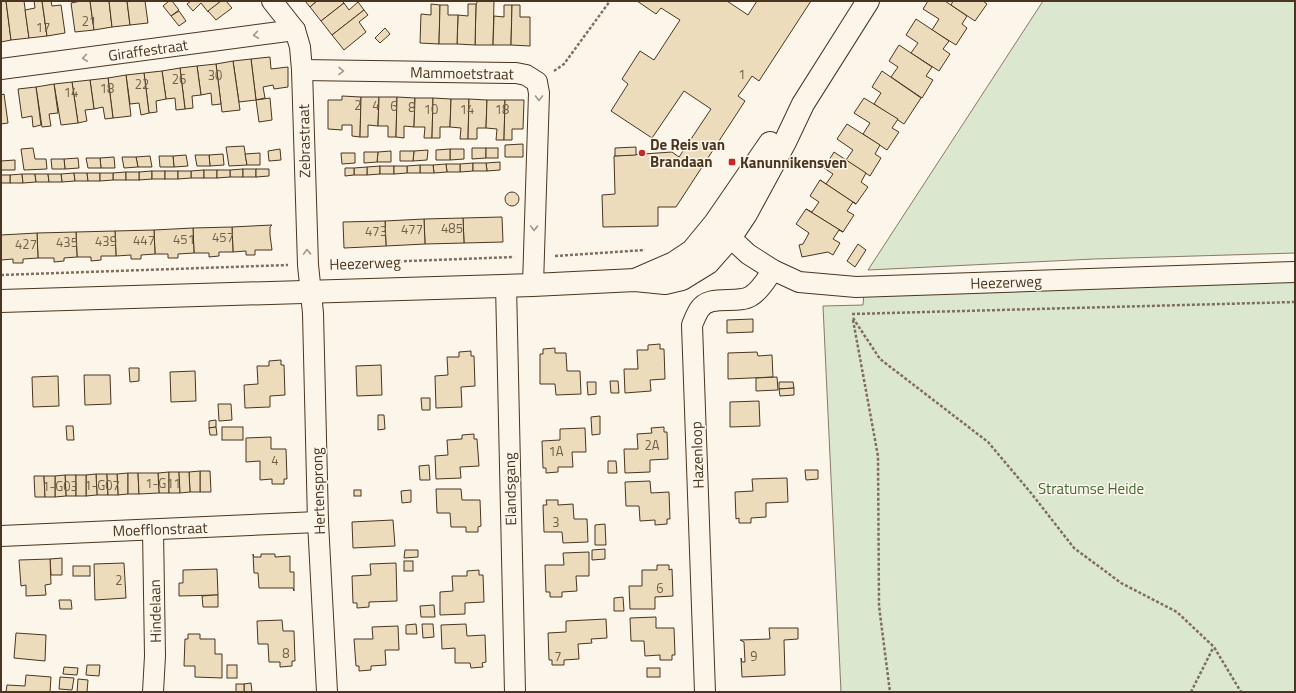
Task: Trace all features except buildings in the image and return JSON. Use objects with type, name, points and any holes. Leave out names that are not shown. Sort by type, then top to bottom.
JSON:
[{"type":"street","name":"Zebrastraat","points":[[272,1],[295,30],[300,47],[308,265],[311,290]]},
{"type":"street","points":[[723,231],[778,131],[803,104],[868,1]]},
{"type":"street","name":"Giraffestraat","points":[[1,69],[295,30]]},
{"type":"street","name":"Mammoetstraat","points":[[302,70],[516,73],[526,75],[537,82]]},
{"type":"street","points":[[534,285],[539,93],[537,82]]},
{"type":"street","name":"Heezerweg","points":[[1,301],[311,290],[506,286],[635,280],[674,263],[723,231],[748,254],[773,270],[799,282],[856,287],[1295,272]]},
{"type":"street","name":"Hazenloop","points":[[704,692],[692,325],[699,309],[708,303],[720,300],[744,299],[751,296],[758,290],[773,270]]},
{"type":"street","name":"Elandsgang","points":[[506,286],[515,692]]},
{"type":"street","name":"Hertensprong","points":[[311,290],[313,313],[318,522],[326,692]]},
{"type":"street","name":"Moefflonstraat","points":[[1,536],[318,522]]},
{"type":"street","name":"Hindelaan","points":[[153,530],[156,656],[153,692]]},
{"type":"path","points":[[537,82],[564,64],[610,1]]},
{"type":"path","name":"Heezerweg","points":[[1,275],[534,257],[650,249]]},
{"type":"path","points":[[852,314],[1295,302]]},
{"type":"path","points":[[890,692],[879,606],[878,456],[853,318],[880,359],[988,442],[1032,493],[1074,548],[1121,583],[1177,612],[1214,647],[1241,692]]},
{"type":"path","points":[[1190,692],[1214,647]]},
{"type":"green space","points":[[1043,1],[1295,1],[1295,253],[1094,259],[868,270]]},
{"type":"green space","name":"Stratumse Heide","points":[[1295,277],[1295,692],[841,692],[823,306],[863,305],[864,293]]},
{"type":"place","name":"De Reis van Brandaan","points":[[642,153]]},
{"type":"place","name":"Kanunnikensven","points":[[732,162]]}]
